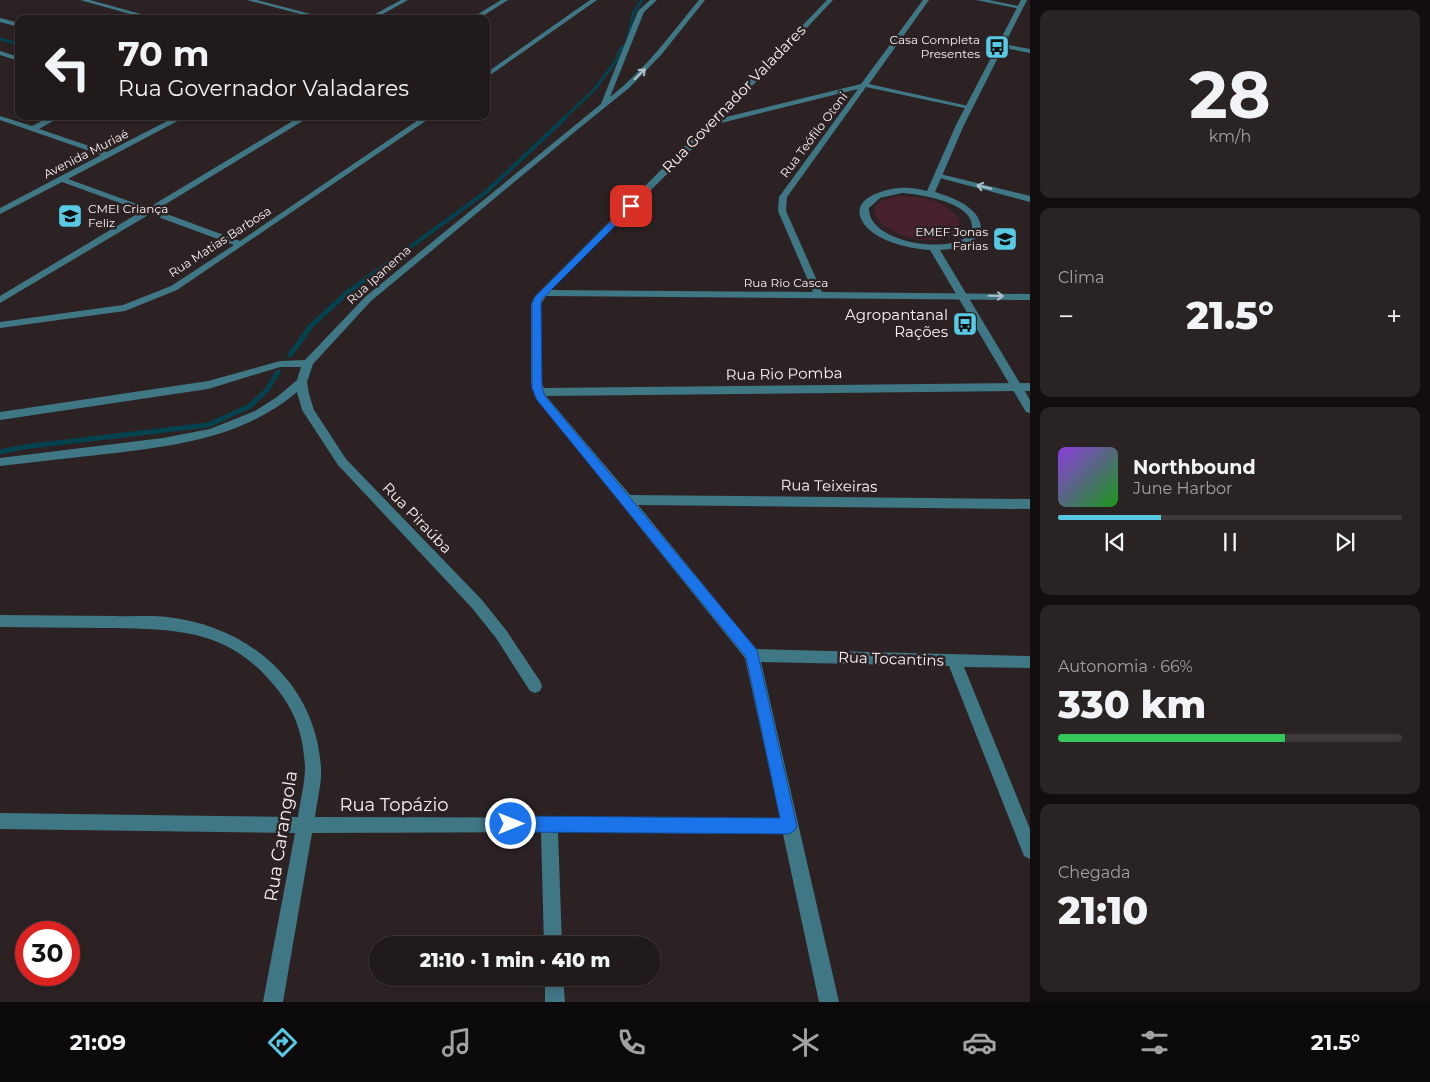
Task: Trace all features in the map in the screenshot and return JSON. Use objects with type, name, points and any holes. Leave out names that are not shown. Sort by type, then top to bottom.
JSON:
[{"type":"street","points":[[84,0],[140,15]]},
{"type":"street","points":[[104,6],[118,0]]},
{"type":"street","points":[[250,0],[311,15]]},
{"type":"street","points":[[377,15],[405,0]]},
{"type":"street","points":[[480,15],[505,0]]},
{"type":"street","points":[[490,73],[594,0]]},
{"type":"street","points":[[603,105],[641,11],[654,0]]},
{"type":"street","name":"Rua Ipanema","points":[[308,363],[368,299],[627,87],[643,72],[702,0]]},
{"type":"street","name":"Rua Governador Valadares","points":[[542,293],[714,122],[830,0]]},
{"type":"street","name":"Rua Teófilo Otoni","points":[[819,296],[782,211],[782,197],[866,85],[926,0]]},
{"type":"street","points":[[979,0],[1020,7]]},
{"type":"street","points":[[930,194],[960,124],[1002,46],[1024,0]]},
{"type":"street","points":[[0,20],[15,24]]},
{"type":"street","points":[[1002,46],[1030,51]]},
{"type":"street","points":[[0,53],[15,58]]},
{"type":"street","points":[[714,122],[866,85],[969,107]]},
{"type":"street","points":[[0,118],[108,155]]},
{"type":"street","points":[[32,129],[50,120]]},
{"type":"street","name":"Avenida Muriaé","points":[[0,211],[175,120]]},
{"type":"street","points":[[0,300],[299,120]]},
{"type":"street","name":"Rua Matias Barbosa","points":[[0,325],[106,311],[141,303],[174,288],[423,120]]},
{"type":"street","points":[[939,175],[1030,198]]},
{"type":"street","points":[[61,179],[241,244]]},
{"type":"street","points":[[890,191],[930,194],[959,205],[970,213],[976,222],[977,230],[973,238],[964,244],[950,247],[934,248],[911,244],[890,238],[870,224],[865,217],[863,210],[866,203],[871,198],[890,191]]},
{"type":"street","points":[[0,202],[10,206]]},
{"type":"street","points":[[934,248],[1030,409]]},
{"type":"street","points":[[542,293],[536,304],[536,382],[538,392],[752,654],[829,1002]]},
{"type":"street","name":"Rua Rio Casca","points":[[542,293],[1030,297]]},
{"type":"street","points":[[0,416],[208,385],[280,364],[308,363]]},
{"type":"street","name":"Rua Piraúba","points":[[308,363],[302,382],[303,394],[308,410],[342,462],[477,604],[501,634],[535,686]]},
{"type":"street","points":[[0,462],[193,439],[238,425],[263,412],[287,396],[302,382]]},
{"type":"street","name":"Rua Rio Pomba","points":[[538,392],[1030,387]]},
{"type":"street","name":"Rua Teixeiras","points":[[627,500],[1030,504]]},
{"type":"street","name":"Rua Carangola","points":[[0,621],[167,623],[204,630],[235,644],[267,666],[293,697],[308,731],[313,769],[305,825],[273,1002]]},
{"type":"street","name":"Rua Tocantins","points":[[752,654],[1030,662]]},
{"type":"street","points":[[954,661],[1030,850]]},
{"type":"street","name":"Rua Topázio","points":[[0,822],[789,826]]},
{"type":"street","points":[[549,824],[553,936]]},
{"type":"street","points":[[554,986],[555,1002]]},
{"type":"shaded area","points":[[897,196],[923,198],[947,207],[959,219],[959,230],[943,238],[925,240],[890,230],[879,220],[875,211],[880,202]]},
{"type":"waterway","points":[[563,119],[594,90],[616,61],[620,50],[627,44],[633,14],[642,0]]},
{"type":"waterway","points":[[0,39],[15,43]]},
{"type":"waterway","points":[[380,269],[486,192],[565,118]]},
{"type":"waterway","points":[[290,355],[311,326],[348,292],[382,268]]},
{"type":"waterway","points":[[0,452],[23,447],[208,425],[250,406],[267,390],[278,372]]},
{"type":"place","name":"Casa Completa Presentes","points":[[997,47]]},
{"type":"place","name":"CMEI Criança Feliz","points":[[70,216]]},
{"type":"place","name":"EMEF Jonas Farias","points":[[1005,239]]},
{"type":"place","name":"Agropantanal Rações","points":[[965,324]]},
{"type":"route","points":[[511,824],[789,826],[752,654],[541,397],[537,388],[536,304],[538,298],[631,206]]}]
